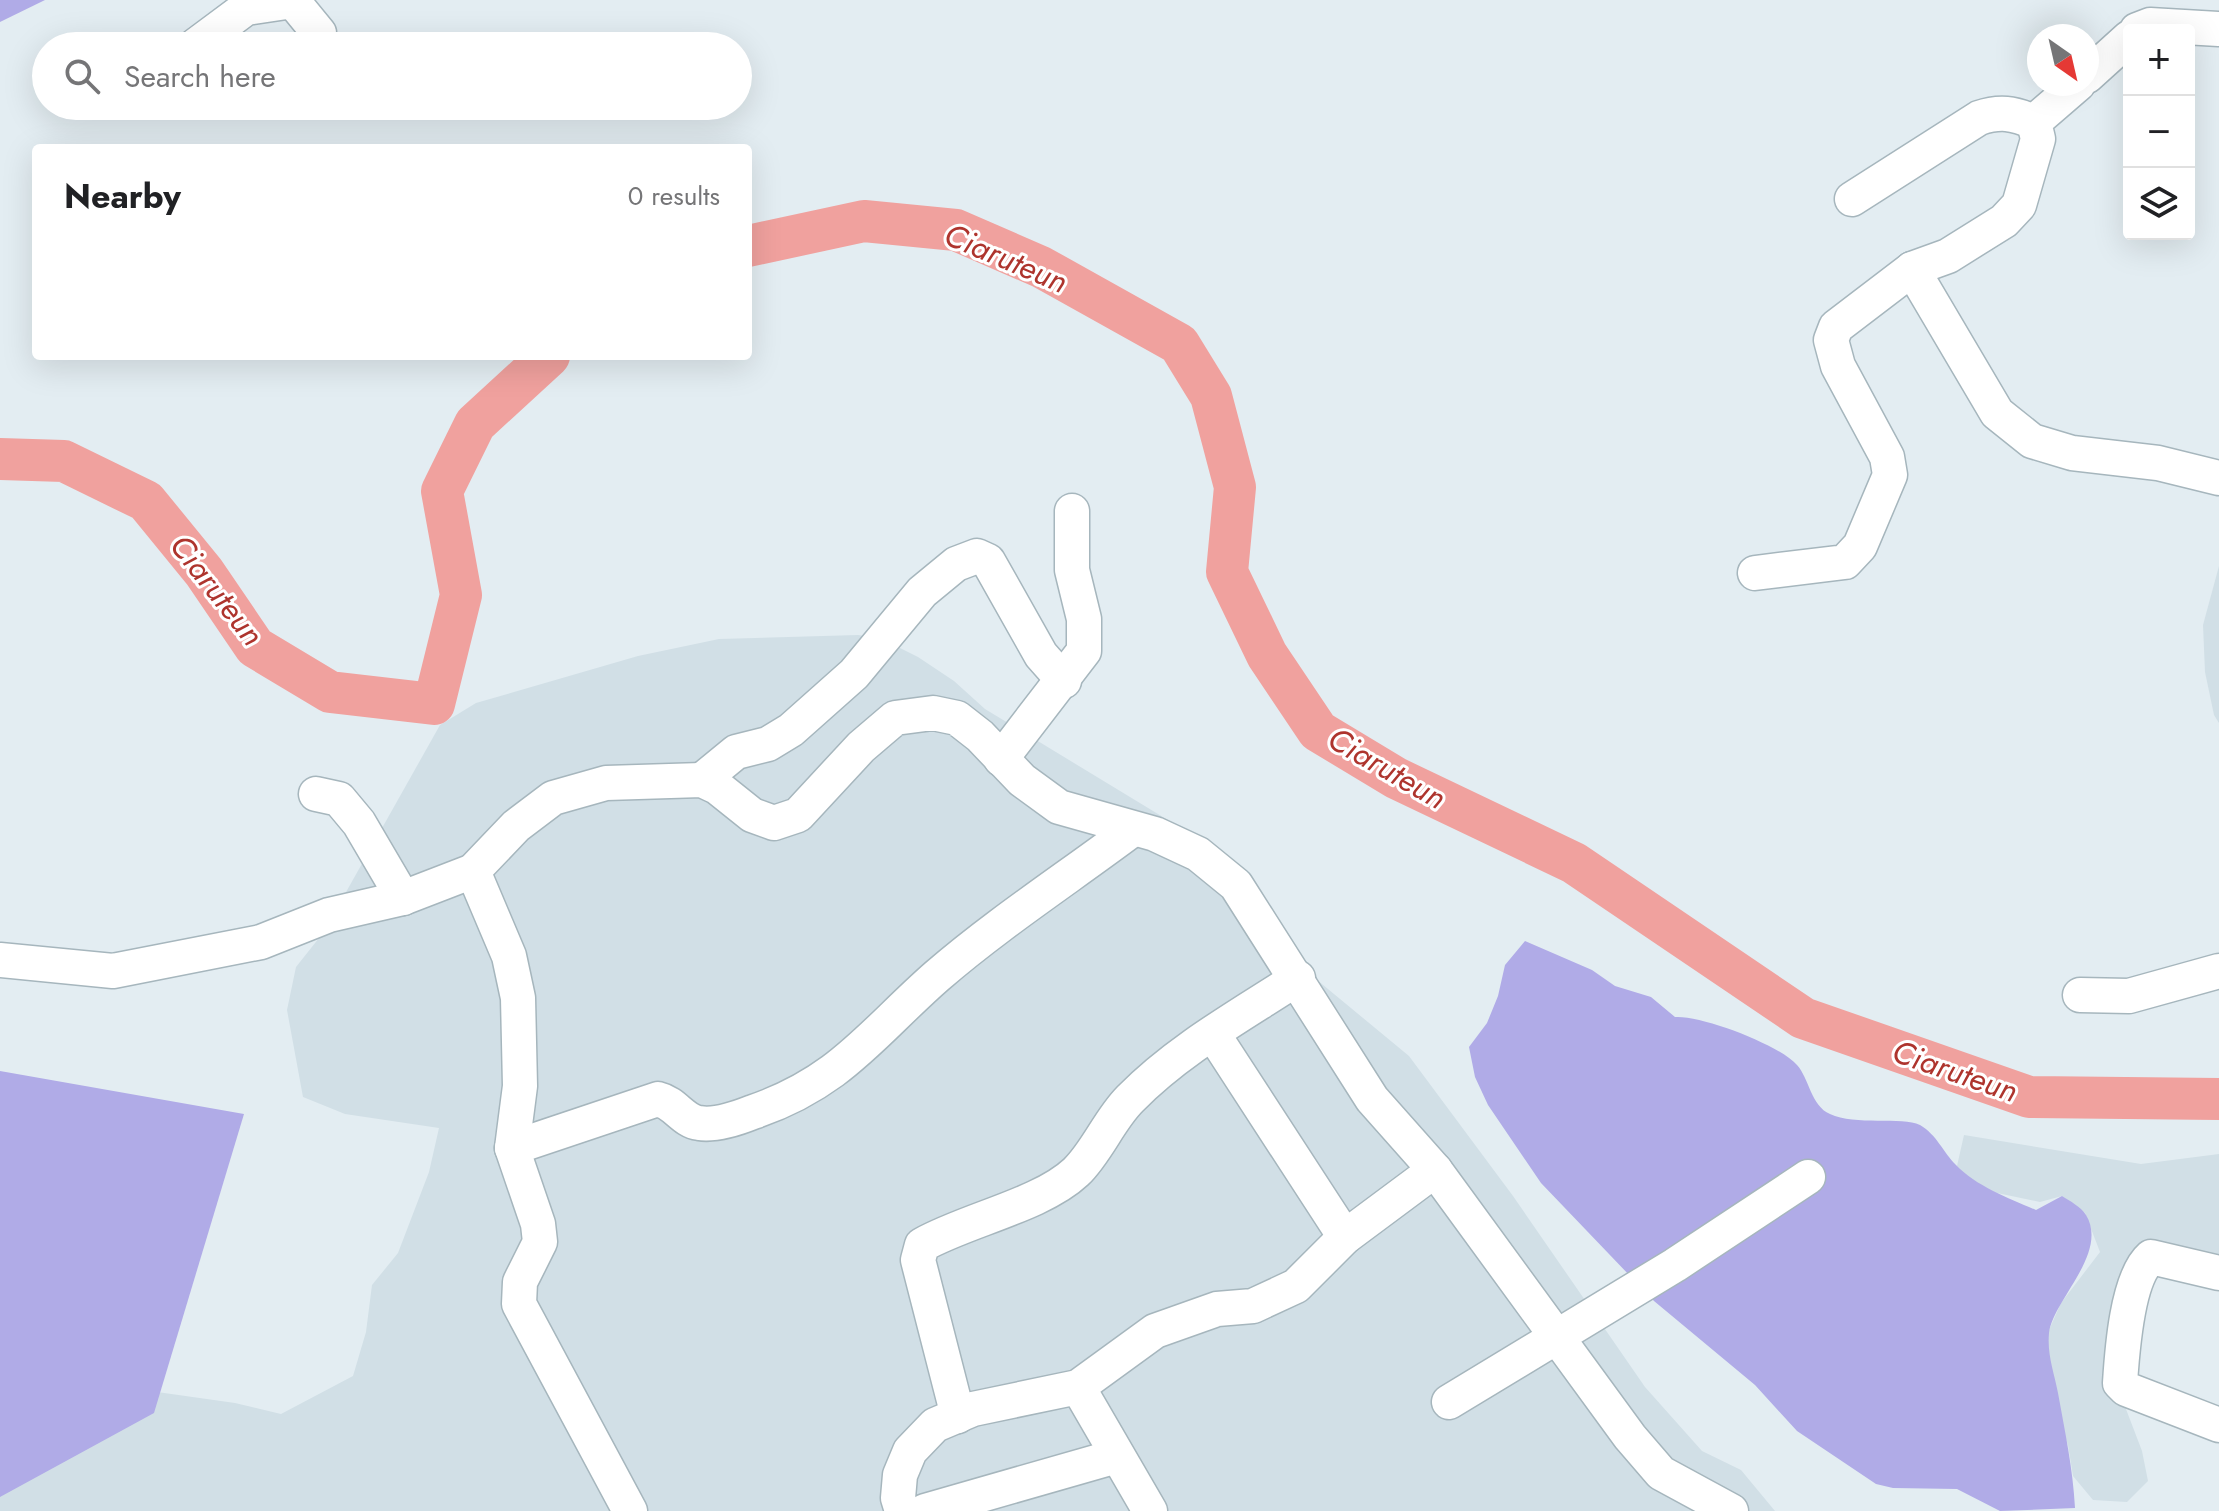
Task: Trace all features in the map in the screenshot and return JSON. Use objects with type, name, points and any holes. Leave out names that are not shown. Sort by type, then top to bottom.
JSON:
[{"type":"street","points":[[214,32],[246,8],[293,1],[318,32]]},
{"type":"street","points":[[2195,28],[2219,29]]},
{"type":"street","points":[[2099,65],[2123,43]]},
{"type":"street","points":[[2034,122],[2064,96]]},
{"type":"street","points":[[1852,199],[1979,118],[2006,113],[2034,122]]},
{"type":"street","points":[[1755,573],[1845,562],[1860,546],[1869,518],[1890,475],[1887,457],[1838,366],[1831,340],[1836,327],[1912,269],[1948,256],[2004,221],[2019,205],[2038,139],[2034,122]]},
{"type":"street","points":[[1912,269],[1997,413],[2032,441],[2072,453],[2158,463],[2219,478]]},
{"type":"street","points":[[1001,759],[1064,681],[1084,651],[1084,619],[1072,570],[1072,511]]},
{"type":"street","points":[[702,780],[736,752],[768,744],[791,730],[854,674],[922,592],[956,564],[977,556],[988,561],[1041,655],[1064,681]]},
{"type":"street","points":[[0,960],[113,971],[261,942],[329,915],[403,898],[473,871],[516,826],[553,798],[606,783],[702,780],[717,787],[752,815],[774,823],[798,815],[895,718],[914,713],[957,718],[1059,807],[1155,834],[1198,854],[1236,885],[1298,978],[1372,1099],[1435,1170],[1661,1473],[1731,1511]]},
{"type":"street","points":[[316,794],[339,799],[359,823],[403,898]]},
{"type":"street","points":[[512,1148],[658,1099],[670,1102],[686,1117],[700,1123],[733,1120],[809,1086],[861,1052],[938,975],[1133,829]]},
{"type":"street","points":[[473,871],[509,956],[518,998],[520,1086],[512,1148],[538,1224],[540,1242],[520,1282],[519,1304],[630,1511]]},
{"type":"street","points":[[2080,995],[2129,996],[2219,971]]},
{"type":"street","points":[[958,1416],[918,1260],[922,1245],[949,1230],[1050,1189],[1076,1172],[1129,1100],[1213,1034],[1298,978]]},
{"type":"street","points":[[1213,1034],[1345,1237]]},
{"type":"street","points":[[902,1511],[900,1475],[910,1451],[935,1425],[973,1409],[1078,1387],[1155,1331],[1217,1309],[1253,1306],[1296,1286],[1345,1237],[1435,1170]]},
{"type":"street","points":[[1449,1402],[1558,1338],[1808,1177]]},
{"type":"street","points":[[2219,1273],[2163,1258],[2151,1257],[2146,1261],[2125,1331],[2120,1383],[2126,1389],[2219,1425]]},
{"type":"street","points":[[1078,1387],[1150,1511]]},
{"type":"street","points":[[925,1511],[1117,1456]]},
{"type":"shaded area","points":[[0,0],[45,0],[0,22]]},
{"type":"shaded area","points":[[2219,566],[2219,723],[2214,715],[2205,672],[2203,625]]},
{"type":"shaded area","points":[[858,635],[880,638],[918,657],[954,681],[985,709],[1186,831],[1311,975],[1409,1056],[1513,1196],[1645,1387],[1702,1451],[1741,1470],[1775,1511],[0,1511],[0,1446],[143,1390],[235,1403],[281,1414],[353,1376],[366,1332],[372,1285],[398,1253],[429,1172],[439,1128],[345,1114],[303,1097],[287,1010],[296,967],[323,933],[440,725],[476,703],[638,656],[719,639]]},
{"type":"shaded area","points":[[1525,941],[1592,970],[1615,986],[1651,997],[1675,1017],[1720,1026],[1774,1048],[1797,1065],[1814,1098],[1830,1114],[1852,1120],[1902,1121],[1920,1125],[1964,1173],[1994,1191],[2036,1210],[2062,1196],[2081,1209],[2091,1230],[2090,1245],[2049,1333],[2075,1508],[2000,1511],[1957,1489],[1893,1488],[1876,1484],[1797,1431],[1755,1385],[1654,1301],[1541,1183],[1488,1105],[1475,1077],[1469,1047],[1487,1023],[1498,996],[1505,965]]},
{"type":"shaded area","points":[[0,1071],[244,1114],[154,1413],[0,1497]]},
{"type":"shaded area","points":[[1964,1135],[2141,1164],[2219,1154],[2219,1261],[2147,1250],[2121,1396],[2142,1451],[2148,1481],[2127,1502],[2093,1500],[2073,1476],[2068,1445],[2041,1366],[2049,1330],[2061,1303],[2100,1252],[2085,1213],[2062,1196],[2040,1202],[1978,1189],[1957,1166]]},
{"type":"waterway","name":"Ciaruteun","points":[[752,245],[864,221],[956,230],[1041,267],[1179,344],[1211,396],[1235,487],[1227,572],[1267,655],[1318,731],[1396,778],[1574,863],[1803,1018],[2029,1097],[2219,1099]]},
{"type":"waterway","name":"Ciaruteun","points":[[0,459],[64,461],[146,501],[204,572],[255,647],[330,692],[434,704],[461,595],[442,491],[475,424],[545,360]]}]
